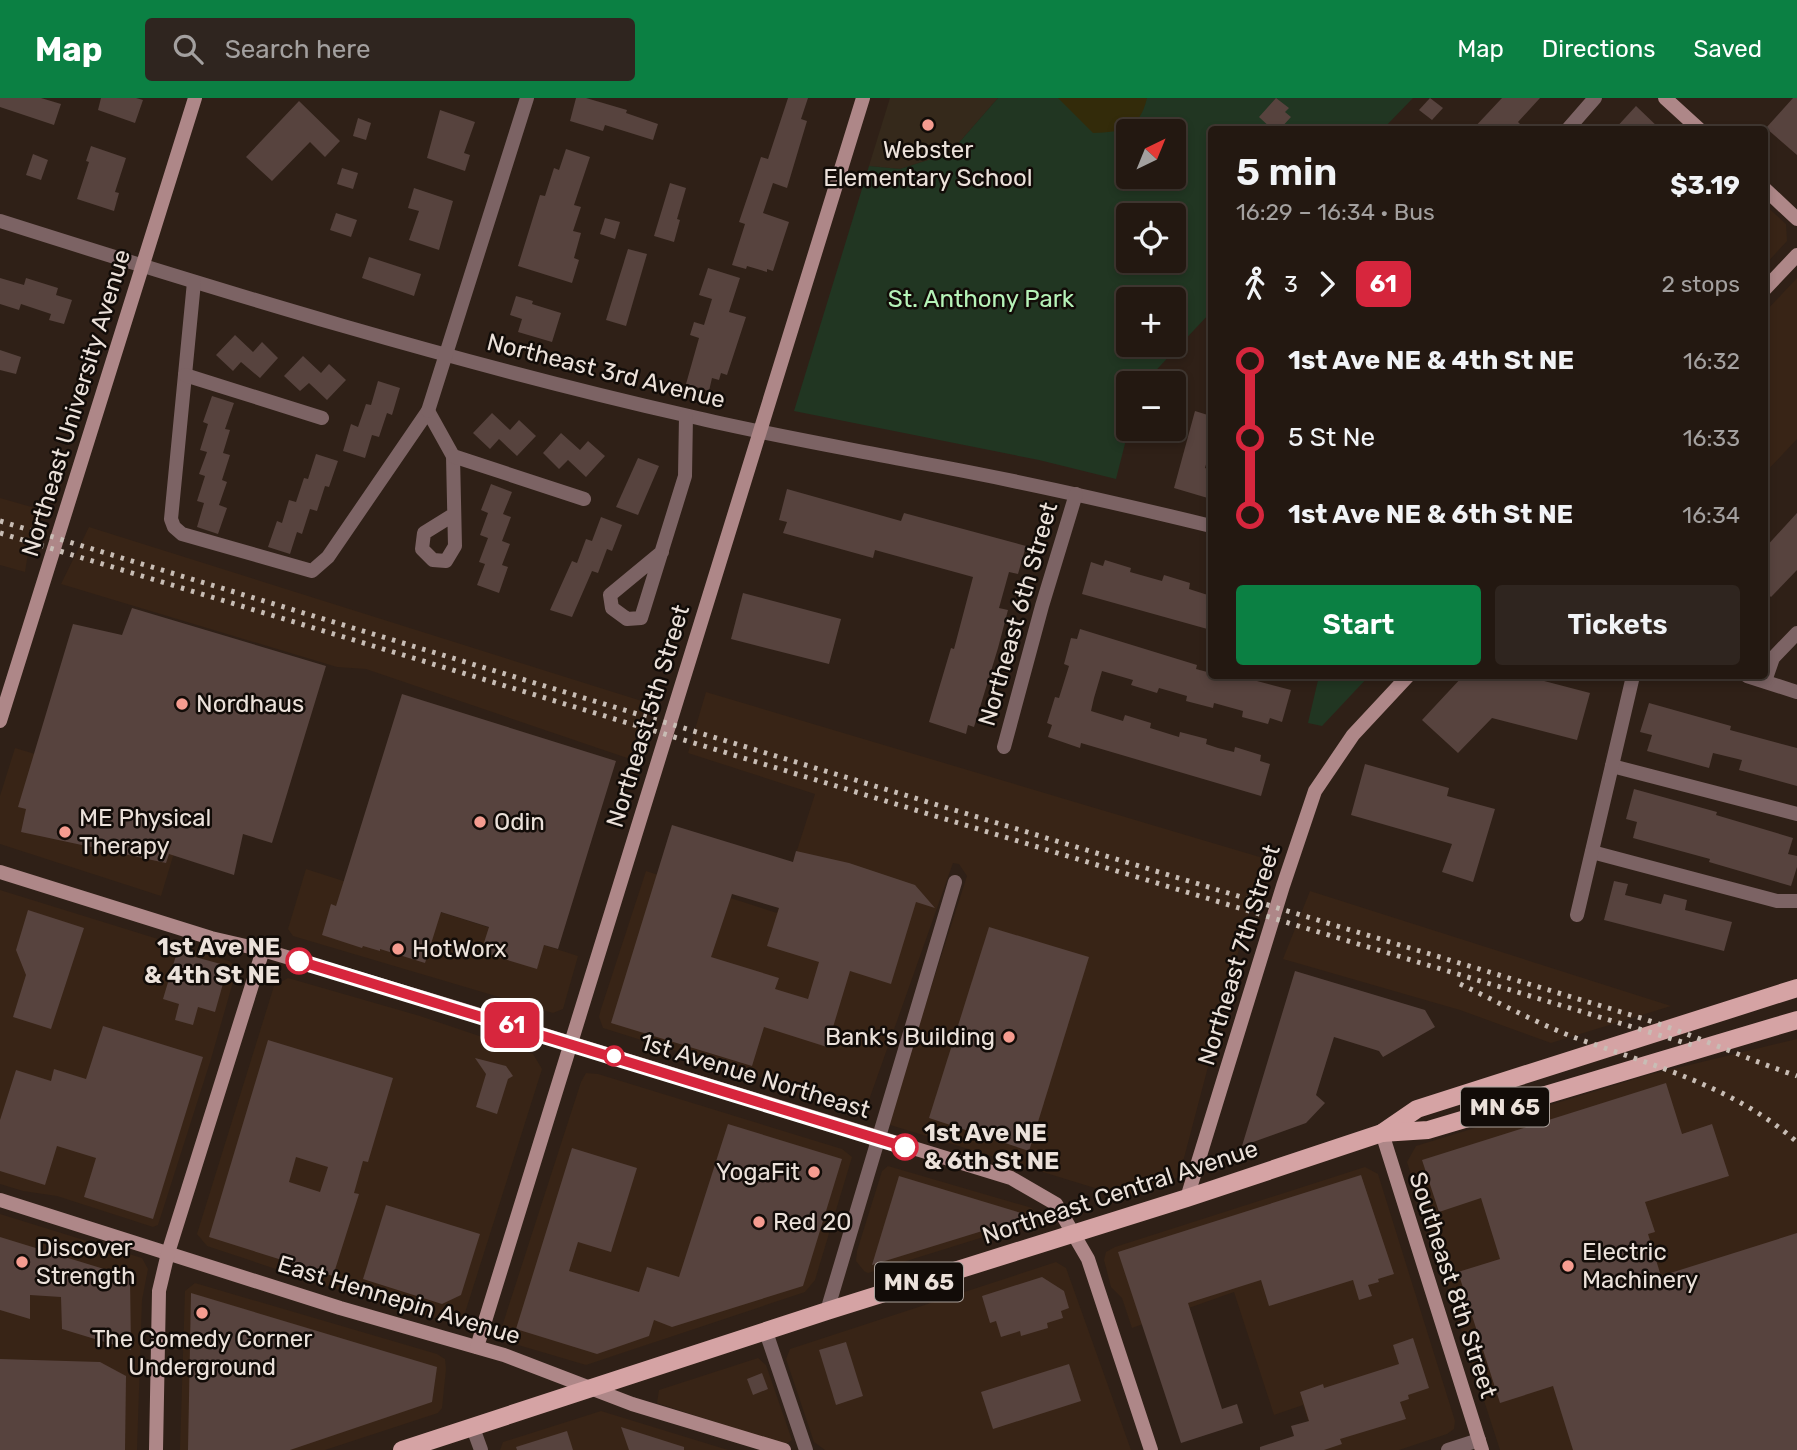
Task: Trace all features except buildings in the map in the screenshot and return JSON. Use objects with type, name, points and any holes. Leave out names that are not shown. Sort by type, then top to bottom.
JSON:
[{"type":"main road","name":"Northeast University Avenue","points":[[0,721],[195,98]]},
{"type":"main road","name":"Northeast 5th Street","points":[[477,1347],[863,98]]},
{"type":"main road","points":[[1665,98],[1696,126]]},
{"type":"main road","points":[[1768,192],[1797,219]]},
{"type":"main road","points":[[1768,286],[1797,255]]},
{"type":"main road","name":"Northeast 7th Street","points":[[1187,1198],[1315,791],[1353,735],[1405,679]]},
{"type":"main road","name":"1st Avenue Northeast","points":[[0,872],[211,938],[263,950],[570,1042],[1011,1178],[1056,1204],[1088,1259],[1151,1450]]},
{"type":"main road","points":[[156,1450],[159,1291],[168,1253],[263,950]]},
{"type":"main road","name":"Northeast Central Avenue","points":[[1382,1133],[1416,1109],[1797,988]]},
{"type":"main road","name":"Northeast Central Avenue","points":[[594,1388],[1382,1133],[1428,1130],[1797,1020]]},
{"type":"main road","name":"Southeast 8th Street","points":[[1382,1133],[1480,1445]]},
{"type":"main road","name":"East Hennepin Avenue","points":[[0,1200],[340,1308],[477,1347],[632,1404],[784,1450]]},
{"type":"main road","name":"MN 65","points":[[402,1450],[594,1388]]},
{"type":"street","points":[[194,282],[171,519],[174,527],[182,534],[312,571],[328,557],[428,411],[527,98]]},
{"type":"street","points":[[1570,126],[1595,98]]},
{"type":"street","name":"Northeast 3rd Avenue","points":[[0,221],[143,267],[447,355],[686,416],[1076,494],[1208,525]]},
{"type":"street","points":[[185,375],[321,418]]},
{"type":"street","points":[[428,411],[453,456],[453,514]]},
{"type":"street","points":[[662,552],[610,595],[612,608],[627,620],[641,618],[662,552],[685,476],[686,416]]},
{"type":"street","points":[[453,456],[584,499]]},
{"type":"street","name":"Northeast 6th Street","points":[[1004,747],[1041,606],[1076,494]]},
{"type":"street","points":[[1768,672],[1773,658],[1797,633]]},
{"type":"street","points":[[1577,915],[1632,679]]},
{"type":"street","points":[[1758,679],[1797,692]]},
{"type":"street","points":[[1612,766],[1797,814]]},
{"type":"street","points":[[1592,852],[1777,901],[1797,901]]},
{"type":"street","points":[[827,1311],[955,882]]},
{"type":"street","points":[[766,1332],[806,1450]]},
{"type":"street","points":[[473,1428],[481,1450]]},
{"type":"street","points":[[1448,1450],[1480,1445]]},
{"type":"shaded area","name":"Webster Elementary School","points":[[890,98],[998,98],[950,153],[900,169],[869,166]]},
{"type":"shaded area","points":[[1768,208],[1786,224],[1787,241],[1768,262]]},
{"type":"shaded area","points":[[1797,278],[1797,439],[1768,470],[1768,309]]},
{"type":"shaded area","points":[[0,498],[35,508],[25,572],[0,565]]},
{"type":"shaded area","points":[[89,527],[645,702],[633,760],[366,669],[337,667],[61,584]]},
{"type":"shaded area","points":[[706,692],[1263,858],[1179,1177],[1124,1197],[887,1124],[967,876],[959,864],[953,863],[869,1100],[858,1108],[603,1028],[599,1017],[601,1009],[646,871],[777,913],[815,794],[688,753]]},
{"type":"shaded area","points":[[15,748],[190,800],[161,896],[0,844],[0,796]]},
{"type":"shaded area","points":[[306,869],[578,956],[563,1009],[553,1013],[293,936],[288,929]]},
{"type":"shaded area","points":[[0,890],[229,961],[237,968],[158,1225],[153,1227],[57,1196],[23,1191],[0,1184]]},
{"type":"shaded area","points":[[1310,891],[1671,1006],[1551,1043],[1460,1010],[1283,959]]},
{"type":"shaded area","points":[[288,978],[420,1016],[533,1054],[542,1069],[465,1313],[452,1323],[342,1291],[207,1246],[197,1234],[274,986]]},
{"type":"shaded area","name":"Electric Machinery","points":[[1797,1039],[1797,1450],[1500,1450],[1407,1162],[1416,1146],[1648,1075]]},
{"type":"shaded area","points":[[586,1073],[598,1074],[842,1149],[852,1157],[815,1280],[805,1292],[586,1365],[498,1339]]},
{"type":"shaded area","points":[[888,1166],[1032,1208],[1036,1215],[1028,1223],[868,1273],[856,1261],[857,1251],[882,1171]]},
{"type":"shaded area","points":[[1365,1167],[1378,1174],[1455,1421],[1454,1429],[1447,1434],[1399,1450],[1318,1450],[1303,1405],[1274,1415],[1234,1292],[1132,1328],[1122,1298],[1111,1287],[1104,1260],[1106,1252],[1115,1247]]},
{"type":"shaded area","points":[[0,1214],[142,1258],[148,1269],[142,1300],[137,1450],[0,1450]]},
{"type":"shaded area","points":[[1056,1262],[1066,1268],[1131,1450],[825,1450],[814,1442],[786,1359],[790,1349]]},
{"type":"shaded area","points":[[195,1283],[437,1354],[445,1359],[446,1369],[442,1408],[438,1413],[325,1450],[180,1450],[185,1291]]},
{"type":"shaded area","points":[[758,1358],[766,1365],[792,1440],[785,1445],[657,1403],[659,1390]]},
{"type":"shaded area","points":[[601,1411],[728,1450],[500,1450],[503,1442]]},
{"type":"green space","name":"St. Anthony Park","points":[[998,98],[1413,98],[1386,126],[1208,126],[1208,315],[1186,338],[1186,287],[1116,287],[1116,357],[1169,357],[1155,371],[1116,371],[1116,441],[1126,441],[1116,479],[1039,460],[794,411],[869,166],[900,169],[950,153]]},
{"type":"green space","points":[[1318,679],[1366,679],[1322,726],[1308,723]]},
{"type":"sand","points":[[1058,98],[1147,98],[1137,119],[1116,119],[1116,131],[1093,133]]},
{"type":"railway","points":[[0,521],[1641,1018],[1797,1076]]},
{"type":"railway","points":[[0,533],[1692,1045]]},
{"type":"railway","points":[[1460,984],[1561,1032],[1663,1068],[1720,1092],[1746,1106],[1797,1142]]},
{"type":"bus line","name":"61","points":[[299,961],[905,1147]]},
{"type":"place","name":"Webster Elementary School","points":[[928,125]]},
{"type":"place","name":"Nordhaus","points":[[182,704]]},
{"type":"place","name":"Odin","points":[[480,822]]},
{"type":"place","name":"ME Physical Therapy","points":[[65,832]]},
{"type":"place","name":"HotWorx","points":[[398,949]]},
{"type":"place","name":"1st Ave NE & 4th St NE","points":[[299,961]]},
{"type":"place","name":"Bank's Building","points":[[1009,1037]]},
{"type":"place","name":"1st Ave NE & 6th St NE","points":[[905,1147]]},
{"type":"place","name":"YogaFit","points":[[814,1172]]},
{"type":"place","name":"Red 20","points":[[759,1222]]},
{"type":"place","name":"Discover Strength","points":[[22,1262]]},
{"type":"place","name":"Electric Machinery","points":[[1568,1266]]},
{"type":"place","name":"The Comedy Corner Underground","points":[[202,1313]]}]
